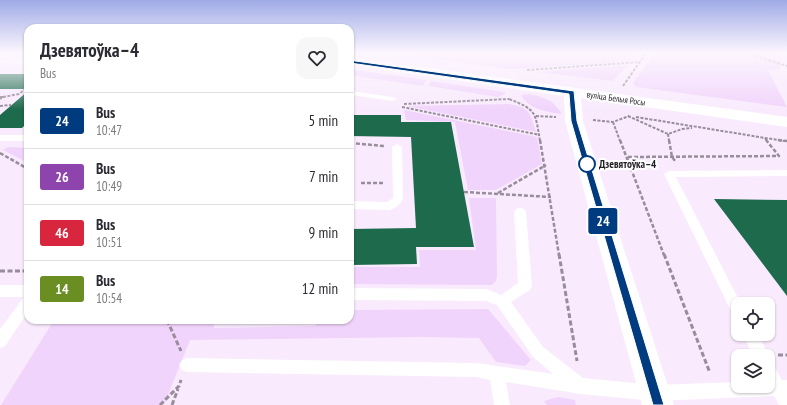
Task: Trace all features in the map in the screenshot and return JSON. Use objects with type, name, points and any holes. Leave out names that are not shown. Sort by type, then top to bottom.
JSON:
[{"type":"main road","name":"вуліца Белыя Росы","points":[[428,72],[787,122]]},
{"type":"main road","points":[[572,92],[574,121],[656,399]]},
{"type":"lane","points":[[354,94],[397,103]]},
{"type":"lane","points":[[0,138],[24,138]]},
{"type":"lane","points":[[354,205],[390,206],[398,199],[397,147]]},
{"type":"lane","points":[[731,297],[668,174],[787,174]]},
{"type":"lane","points":[[502,302],[525,286],[520,212]]},
{"type":"lane","points":[[0,291],[24,291]]},
{"type":"lane","points":[[354,294],[487,295],[502,302],[538,352],[580,386]]},
{"type":"lane","points":[[0,341],[24,307]]},
{"type":"lane","points":[[756,341],[762,349]]},
{"type":"lane","points":[[187,364],[476,370],[656,399],[716,390],[782,388]]},
{"type":"lane","points":[[497,373],[502,405]]},
{"type":"lane","points":[[775,379],[782,388],[787,404]]},
{"type":"path","points":[[623,86],[633,72]]},
{"type":"path","points":[[1,97],[19,94],[24,90]]},
{"type":"path","points":[[486,96],[509,99],[526,106],[536,116],[546,165],[580,386]]},
{"type":"path","points":[[397,103],[509,99]]},
{"type":"path","points":[[397,103],[540,135]]},
{"type":"path","points":[[0,106],[11,106]]},
{"type":"path","points":[[628,116],[668,134],[682,129],[697,128]]},
{"type":"path","points":[[716,390],[628,157],[613,122],[628,116],[787,141]]},
{"type":"path","points":[[628,157],[779,156],[765,138]]},
{"type":"path","points":[[0,153],[24,167]]},
{"type":"path","points":[[497,194],[546,165]]},
{"type":"path","points":[[464,192],[551,196]]},
{"type":"path","points":[[0,271],[24,271]]},
{"type":"path","points":[[169,324],[187,364],[172,405]]},
{"type":"path","points":[[775,356],[787,355]]},
{"type":"path","points":[[160,405],[179,386]]},
{"type":"shaded area","points":[[354,72],[370,72],[426,80],[423,86],[354,76]]},
{"type":"shaded area","points":[[537,72],[538,72],[622,72],[613,81]]},
{"type":"shaded area","points":[[641,72],[769,72],[787,107],[636,87],[633,83]]},
{"type":"shaded area","points":[[431,81],[505,92],[505,94],[498,97],[428,86]]},
{"type":"shaded area","points":[[528,94],[539,96],[552,102],[562,114],[544,111],[533,107],[524,100],[521,95]]},
{"type":"shaded area","points":[[508,104],[521,107],[528,112],[536,132],[407,106]]},
{"type":"shaded area","points":[[404,110],[537,137],[542,164],[496,190],[468,190],[455,122],[406,120]]},
{"type":"shaded area","points":[[8,147],[24,148],[24,161],[3,150]]},
{"type":"shaded area","points":[[469,198],[496,198],[497,276],[496,281],[492,285],[354,284],[354,267],[420,267],[419,250],[476,250]]},
{"type":"shaded area","points":[[488,309],[531,360],[525,366],[496,362],[479,338],[422,337],[190,340],[164,405],[1,405],[52,324],[214,324],[214,328],[316,326],[316,324],[354,324],[354,310]]},
{"type":"shaded area","points":[[558,397],[575,400],[576,405],[547,405],[544,401]]},
{"type":"building","points":[[0,74],[24,74],[24,89],[0,89]]},
{"type":"building","points":[[24,94],[24,126],[22,128],[0,128],[0,115]]},
{"type":"building","points":[[354,115],[401,115],[401,122],[451,122],[474,247],[416,247],[417,264],[354,265],[354,229],[416,228],[411,137],[354,136]]},
{"type":"building","points":[[714,199],[787,200],[787,296]]},
{"type":"bus line","name":"24","points":[[428,72],[572,92],[574,121],[658,405]]},
{"type":"place","name":"Дзевятоўка–4","points":[[587,164]]}]
